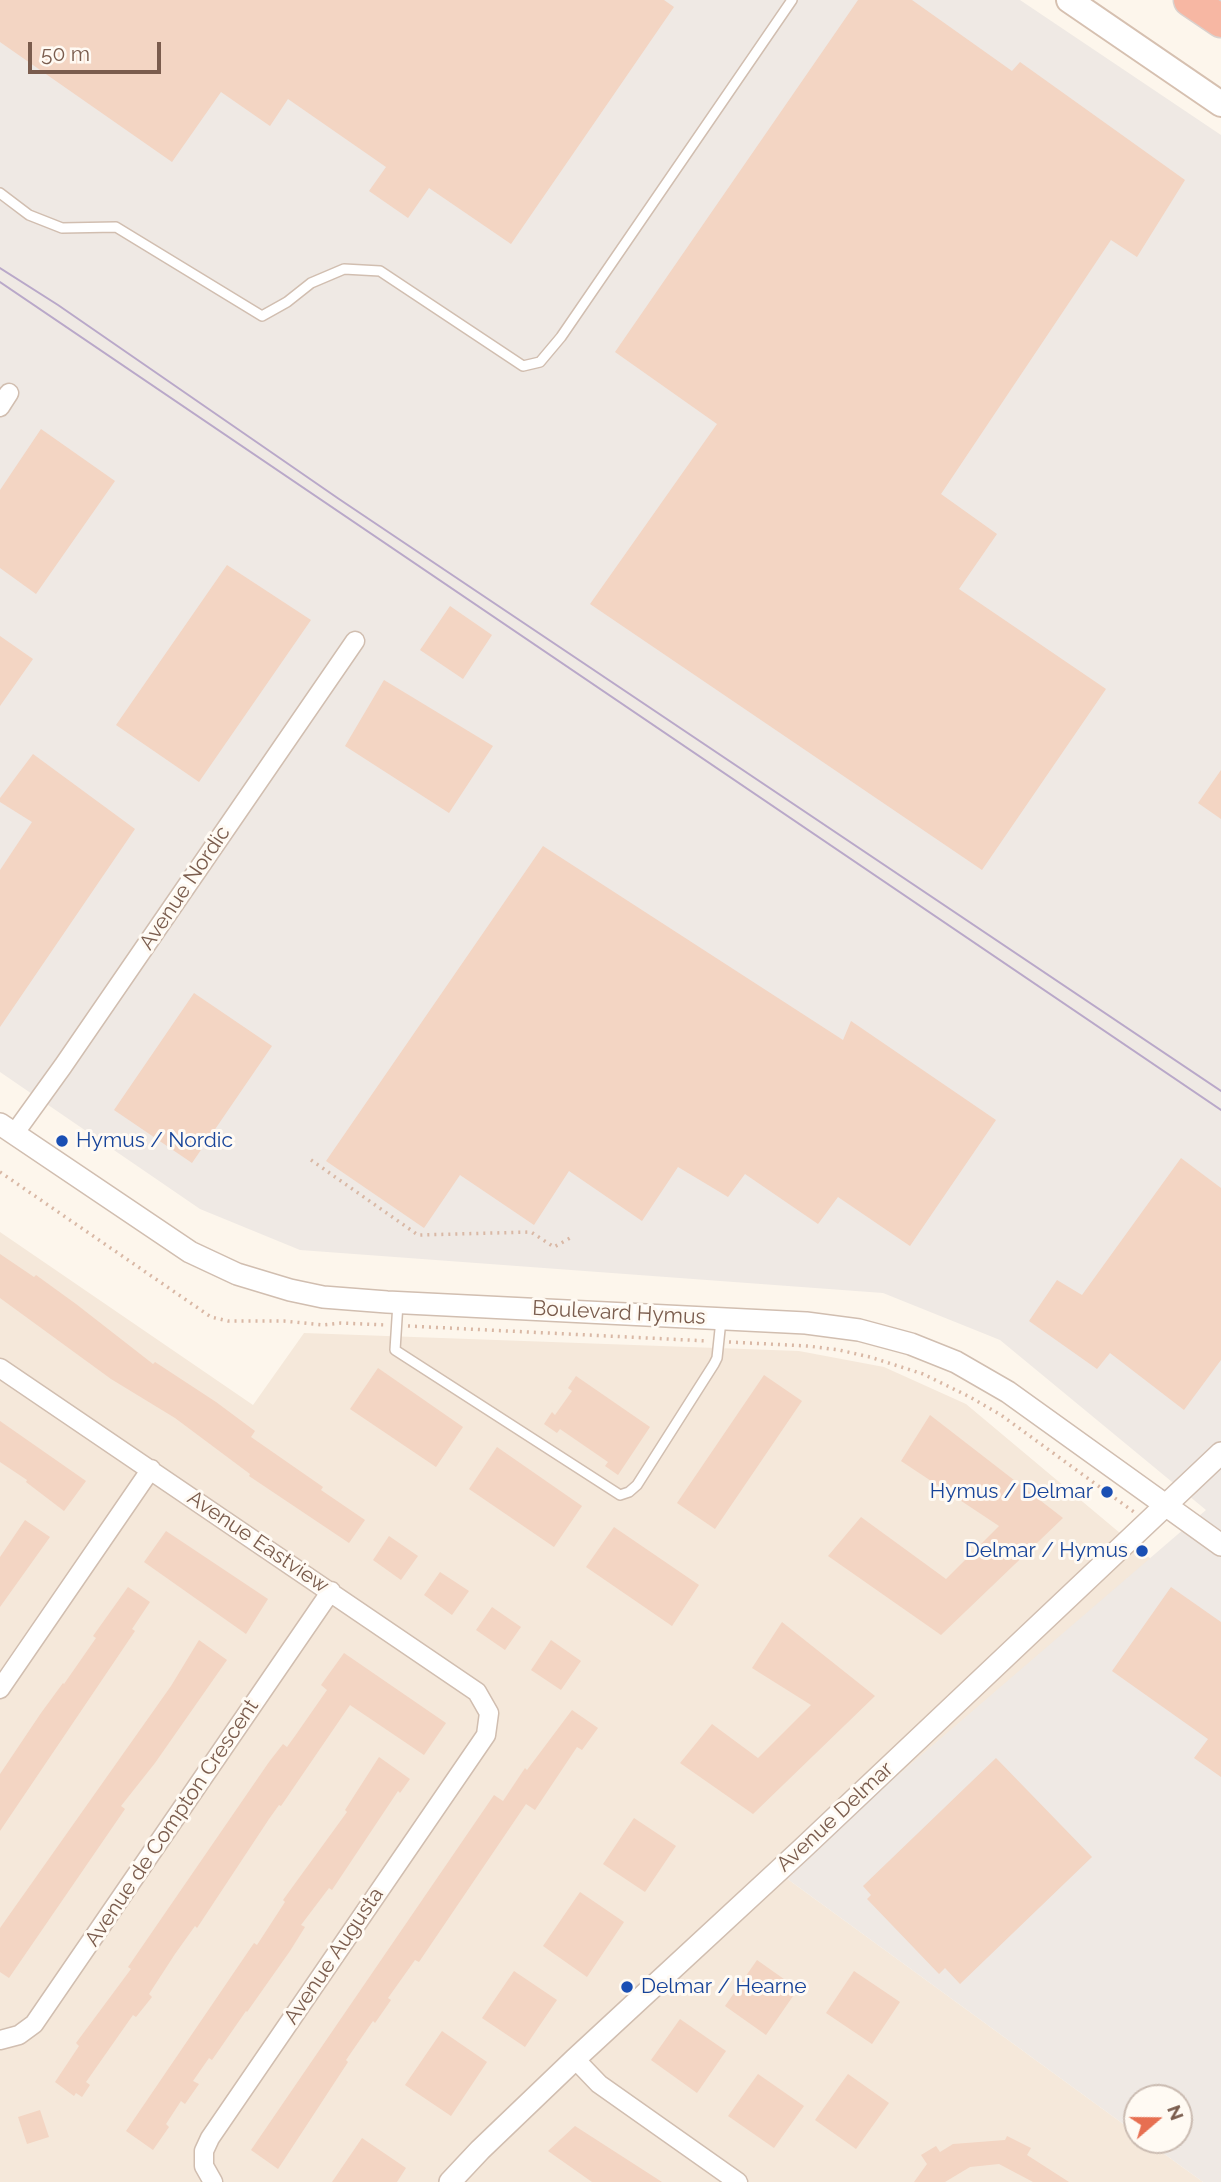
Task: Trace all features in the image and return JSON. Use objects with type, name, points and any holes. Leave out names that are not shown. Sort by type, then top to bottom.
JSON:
[{"type":"highway","points":[[1190,0],[1221,21]]},
{"type":"main road","points":[[1069,0],[1221,103]]},
{"type":"street","name":"Avenue Nordic","points":[[7,1129],[63,1066],[355,641]]},
{"type":"street","name":"Boulevard Hymus","points":[[7,1129],[175,1242],[221,1267],[307,1294],[398,1303],[721,1318],[842,1327],[890,1338],[943,1357],[1008,1392],[1221,1545]]},
{"type":"street","name":"Avenue Eastview","points":[[0,1368],[477,1692],[489,1713],[486,1735]]},
{"type":"street","name":"Avenue Delmar","points":[[450,2182],[575,2059],[810,1842],[1221,1452]]},
{"type":"street","points":[[0,1689],[150,1469]]},
{"type":"street","name":"Avenue de Compton Crescent","points":[[0,2040],[19,2035],[34,2024],[331,1591]]},
{"type":"street","name":"Avenue Augusta","points":[[213,2182],[204,2166],[204,2151],[210,2138],[486,1735]]},
{"type":"street","points":[[575,2059],[599,2084],[738,2182]]},
{"type":"lane","points":[[0,193],[29,215],[62,228],[116,227],[262,316],[288,302],[312,283],[344,269],[380,271],[523,366],[540,362],[561,337],[792,0]]},
{"type":"lane","points":[[398,1303],[395,1350],[620,1494],[629,1492],[637,1485],[714,1364],[719,1349],[721,1318]]},
{"type":"path","points":[[311,1160],[418,1235],[531,1232],[554,1247],[572,1237]]},
{"type":"path","points":[[0,1172],[211,1317],[228,1321],[385,1325]]},
{"type":"path","name":"Boulevard Hymus","points":[[407,1326],[708,1341]]},
{"type":"path","points":[[731,1342],[822,1348],[870,1357],[907,1368],[985,1405],[1120,1503]]},
{"type":"shaded area","points":[[0,0],[1020,0],[1221,135],[1221,2182],[1203,2182],[1164,2154],[1193,2154],[1193,2084],[1123,2084],[1123,2124],[782,1875],[1206,1510],[1000,1340],[883,1293],[300,1250],[200,1209],[0,1072]]},
{"type":"shaded area","points":[[0,1232],[253,1405],[304,1333],[799,1351],[884,1367],[966,1404],[1151,1559],[782,1875],[1123,2124],[1123,2154],[1164,2154],[1203,2182],[0,2182]]},
{"type":"building","points":[[0,0],[664,0],[674,7],[511,244],[429,188],[408,218],[369,191],[386,167],[288,99],[270,126],[221,92],[172,162],[0,42]]},
{"type":"building","points":[[858,0],[912,0],[1012,71],[1020,62],[1185,180],[1137,257],[1111,240],[941,494],[997,534],[959,589],[1106,689],[982,870],[590,604],[717,424],[615,352]]},
{"type":"building","points":[[41,429],[115,481],[36,594],[0,568],[0,490]]},
{"type":"building","points":[[227,565],[311,620],[199,782],[116,725]]},
{"type":"building","points":[[450,606],[492,635],[463,679],[420,650]]},
{"type":"building","points":[[0,636],[33,659],[0,706]]},
{"type":"building","points":[[384,680],[493,746],[449,813],[345,746]]},
{"type":"building","points":[[33,754],[135,829],[0,1027],[0,870],[32,822],[0,802],[0,798]]},
{"type":"building","points":[[1221,770],[1221,819],[1198,803]]},
{"type":"building","points":[[543,846],[843,1040],[851,1021],[996,1120],[910,1246],[838,1197],[818,1224],[745,1174],[728,1197],[678,1167],[642,1221],[569,1171],[534,1225],[460,1175],[424,1228],[326,1161]]},
{"type":"building","points":[[194,993],[272,1046],[192,1163],[114,1110]]},
{"type":"building","points":[[1181,1158],[1221,1188],[1221,1360],[1184,1410],[1110,1353],[1097,1369],[1029,1321],[1057,1280],[1082,1295]]},
{"type":"building","points":[[0,1254],[34,1277],[36,1275],[153,1364],[155,1362],[216,1402],[255,1431],[251,1437],[365,1520],[349,1543],[249,1476],[250,1474],[175,1418],[111,1379],[0,1298]]},
{"type":"building","points":[[378,1368],[463,1427],[436,1467],[350,1409]]},
{"type":"building","points":[[764,1375],[802,1401],[715,1529],[677,1503]]},
{"type":"building","points":[[576,1376],[650,1427],[618,1475],[605,1466],[608,1462],[560,1429],[557,1433],[544,1424],[552,1412],[555,1415],[572,1391],[568,1388]]},
{"type":"building","points":[[930,1415],[1063,1518],[941,1635],[828,1556],[861,1517],[946,1579],[999,1526],[901,1461]]},
{"type":"building","points":[[0,1421],[86,1481],[64,1511],[26,1482],[27,1480],[0,1462]]},
{"type":"building","points":[[497,1447],[582,1506],[554,1547],[469,1489]]},
{"type":"building","points":[[25,1520],[50,1537],[0,1607],[0,1557]]},
{"type":"building","points":[[614,1527],[699,1585],[672,1626],[586,1567]]},
{"type":"building","points":[[166,1531],[268,1599],[246,1634],[144,1562]]},
{"type":"building","points":[[389,1536],[418,1556],[401,1580],[373,1560]]},
{"type":"building","points":[[440,1572],[469,1591],[452,1615],[424,1595]]},
{"type":"building","points":[[128,1587],[150,1602],[132,1629],[135,1631],[0,1831],[0,1774],[96,1638],[93,1636]]},
{"type":"building","points":[[1171,1587],[1221,1622],[1221,1777],[1194,1758],[1208,1739],[1112,1671]]},
{"type":"building","points":[[492,1607],[521,1627],[505,1650],[476,1630]]},
{"type":"building","points":[[782,1622],[875,1696],[753,1814],[680,1763],[712,1724],[758,1758],[811,1705],[752,1668]]},
{"type":"building","points":[[199,1640],[227,1660],[155,1763],[121,1806],[125,1809],[9,1978],[0,1972],[0,1928],[171,1686]]},
{"type":"building","points":[[551,1640],[581,1661],[561,1690],[531,1670]]},
{"type":"building","points":[[344,1653],[446,1723],[424,1755],[350,1705],[281,1806],[279,1805],[269,1819],[197,1928],[195,1926],[175,1954],[149,1994],[152,1997],[136,2017],[133,2015],[86,2082],[90,2085],[82,2097],[76,2093],[74,2096],[55,2082],[79,2046],[76,2043],[131,1969],[128,1967],[269,1762],[283,1744],[287,1747],[327,1690],[321,1685]]},
{"type":"building","points":[[572,1710],[598,1728],[582,1750],[577,1747],[535,1810],[526,1804],[419,1962],[415,1960],[388,1998],[391,2000],[346,2060],[348,2062],[278,2169],[251,2150],[494,1795],[503,1801],[525,1768],[527,1770]]},
{"type":"building","points":[[379,1757],[410,1779],[400,1793],[398,1791],[332,1890],[329,1888],[301,1925],[305,1927],[290,1951],[212,2060],[209,2058],[193,2081],[199,2084],[185,2104],[181,2101],[166,2124],[169,2127],[153,2150],[126,2131],[254,1943],[257,1945],[285,1902],[283,1900],[347,1812],[345,1810]]},
{"type":"building","points":[[996,1758],[1092,1857],[960,1984],[945,1968],[939,1974],[867,1899],[871,1895],[863,1886]]},
{"type":"building","points":[[634,1818],[676,1846],[645,1892],[603,1864]]},
{"type":"building","points":[[580,1892],[624,1922],[587,1977],[543,1946]]},
{"type":"building","points":[[757,1960],[798,1989],[766,2035],[725,2006]]},
{"type":"building","points":[[514,1971],[557,2000],[525,2047],[482,2018]]},
{"type":"building","points":[[854,1971],[900,2002],[872,2044],[826,2013]]},
{"type":"building","points":[[680,2019],[726,2051],[697,2093],[651,2060]]},
{"type":"building","points":[[442,2031],[487,2062],[451,2116],[405,2085]]},
{"type":"building","points":[[758,2074],[804,2106],[774,2148],[728,2116]]},
{"type":"building","points":[[848,2074],[889,2103],[856,2149],[815,2120]]},
{"type":"building","points":[[40,2110],[49,2137],[27,2144],[18,2117]]},
{"type":"building","points":[[575,2126],[662,2182],[592,2182],[548,2151]]},
{"type":"building","points":[[1007,2136],[1031,2148],[1027,2155],[1069,2182],[1033,2182],[999,2164],[970,2167],[945,2182],[914,2182],[927,2164],[921,2155],[936,2146],[940,2152],[953,2144],[1005,2140]]},
{"type":"building","points":[[362,2138],[406,2168],[397,2182],[332,2182]]},
{"type":"tram line","points":[[0,268],[1221,1091]]},
{"type":"tram line","points":[[0,282],[1221,1110]]},
{"type":"place","name":"Hymus / Nordic","points":[[62,1141]]},
{"type":"place","name":"Hymus / Delmar","points":[[1107,1492]]},
{"type":"place","name":"Delmar / Hymus","points":[[1142,1551]]},
{"type":"place","name":"Delmar / Hearne","points":[[627,1987]]}]
